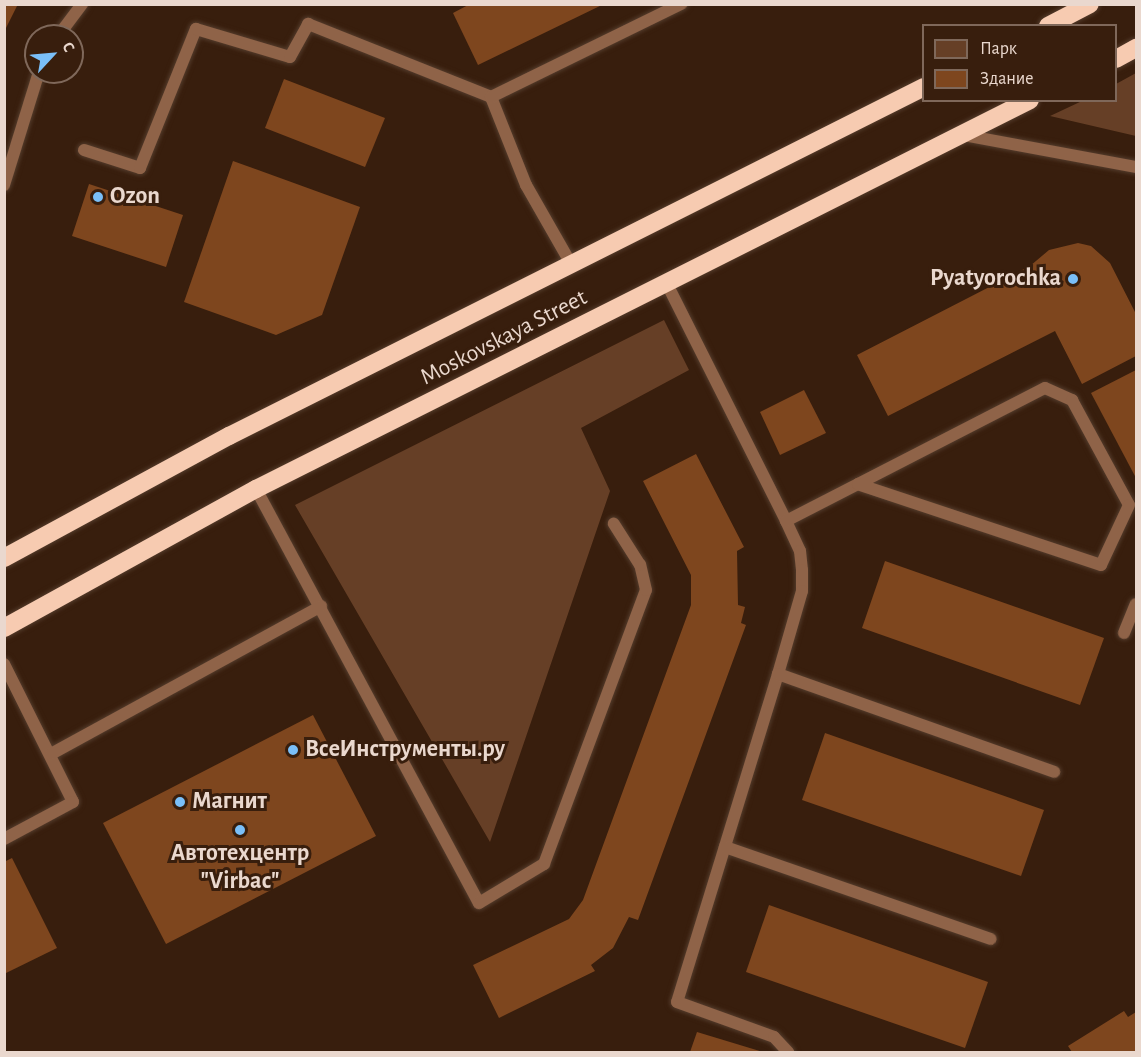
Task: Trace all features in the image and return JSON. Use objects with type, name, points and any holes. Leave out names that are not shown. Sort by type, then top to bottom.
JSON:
[{"type":"highway","points":[[1052,24],[1090,4]]},
{"type":"highway","points":[[1117,58],[1137,48]]},
{"type":"highway","name":"Moskovskaya Street","points":[[4,558],[229,436],[570,262],[922,88]]},
{"type":"highway","name":"Moskovskaya Street","points":[[4,628],[256,489],[1026,102]]},
{"type":"lane","points":[[67,24],[82,4]]},
{"type":"lane","points":[[491,97],[681,4]]},
{"type":"lane","points":[[84,150],[140,168],[195,29],[291,57],[308,24],[491,97],[526,185],[570,262]]},
{"type":"lane","points":[[4,185],[35,84]]},
{"type":"lane","points":[[963,135],[1137,166]]},
{"type":"lane","points":[[667,284],[800,551],[802,591],[676,1002],[774,1037],[788,1053]]},
{"type":"lane","points":[[786,521],[858,484],[1045,388],[1072,400],[1129,505],[1101,565],[858,484]]},
{"type":"lane","points":[[256,489],[479,903],[544,864],[646,590],[640,565],[614,524]]},
{"type":"lane","points":[[1125,633],[1137,604]]},
{"type":"lane","points":[[51,754],[321,606]]},
{"type":"lane","points":[[4,664],[51,754],[72,802],[4,839]]},
{"type":"lane","points":[[778,674],[1054,772]]},
{"type":"lane","points":[[725,847],[991,939]]},
{"type":"green space","points":[[1136,73],[1136,136],[1050,116],[1080,102],[1117,102],[1117,83]]},
{"type":"green space","points":[[664,320],[689,370],[581,428],[610,491],[490,842],[295,505]]},
{"type":"building","points":[[5,4],[18,4],[5,30]]},
{"type":"building","points":[[470,4],[604,4],[478,65],[453,13]]},
{"type":"building","points":[[284,79],[385,118],[365,167],[265,128]]},
{"type":"building","points":[[233,161],[360,207],[322,315],[276,335],[184,302]]},
{"type":"building","points":[[89,184],[183,215],[166,267],[72,236]]},
{"type":"building","points":[[1078,243],[1091,246],[1110,263],[1136,314],[1136,356],[1082,384],[1055,331],[888,416],[857,355],[1030,266],[1049,250]]},
{"type":"building","points":[[1136,370],[1136,478],[1091,393]]},
{"type":"building","points":[[804,390],[826,433],[780,455],[760,412]]},
{"type":"building","points":[[696,454],[744,547],[737,551],[738,605],[745,607],[741,623],[746,625],[638,920],[629,917],[613,948],[591,965],[595,971],[499,1018],[473,965],[569,919],[583,900],[691,605],[691,575],[643,481]]},
{"type":"building","points":[[885,561],[1104,638],[1080,705],[862,628]]},
{"type":"building","name":"Автотехцентр \"Virbac\"","points":[[313,715],[376,836],[166,944],[103,823]]},
{"type":"building","points":[[825,733],[1044,810],[1021,876],[802,800]]},
{"type":"building","points":[[12,858],[57,948],[4,974],[4,862]]},
{"type":"building","points":[[769,905],[988,982],[965,1048],[746,972]]},
{"type":"building","points":[[1124,1011],[1128,1017],[1136,1012],[1136,1052],[1072,1052],[1068,1046]]},
{"type":"building","points":[[697,1032],[763,1052],[690,1052]]},
{"type":"place","name":"Ozon","points":[[98,197]]},
{"type":"place","name":"Pyatyorochka","points":[[1073,279]]},
{"type":"place","name":"ВсеИнструменты.ру","points":[[293,750]]},
{"type":"place","name":"Магнит","points":[[180,802]]},
{"type":"place","name":"Автотехцентр \"Virbac\"","points":[[240,830]]}]
